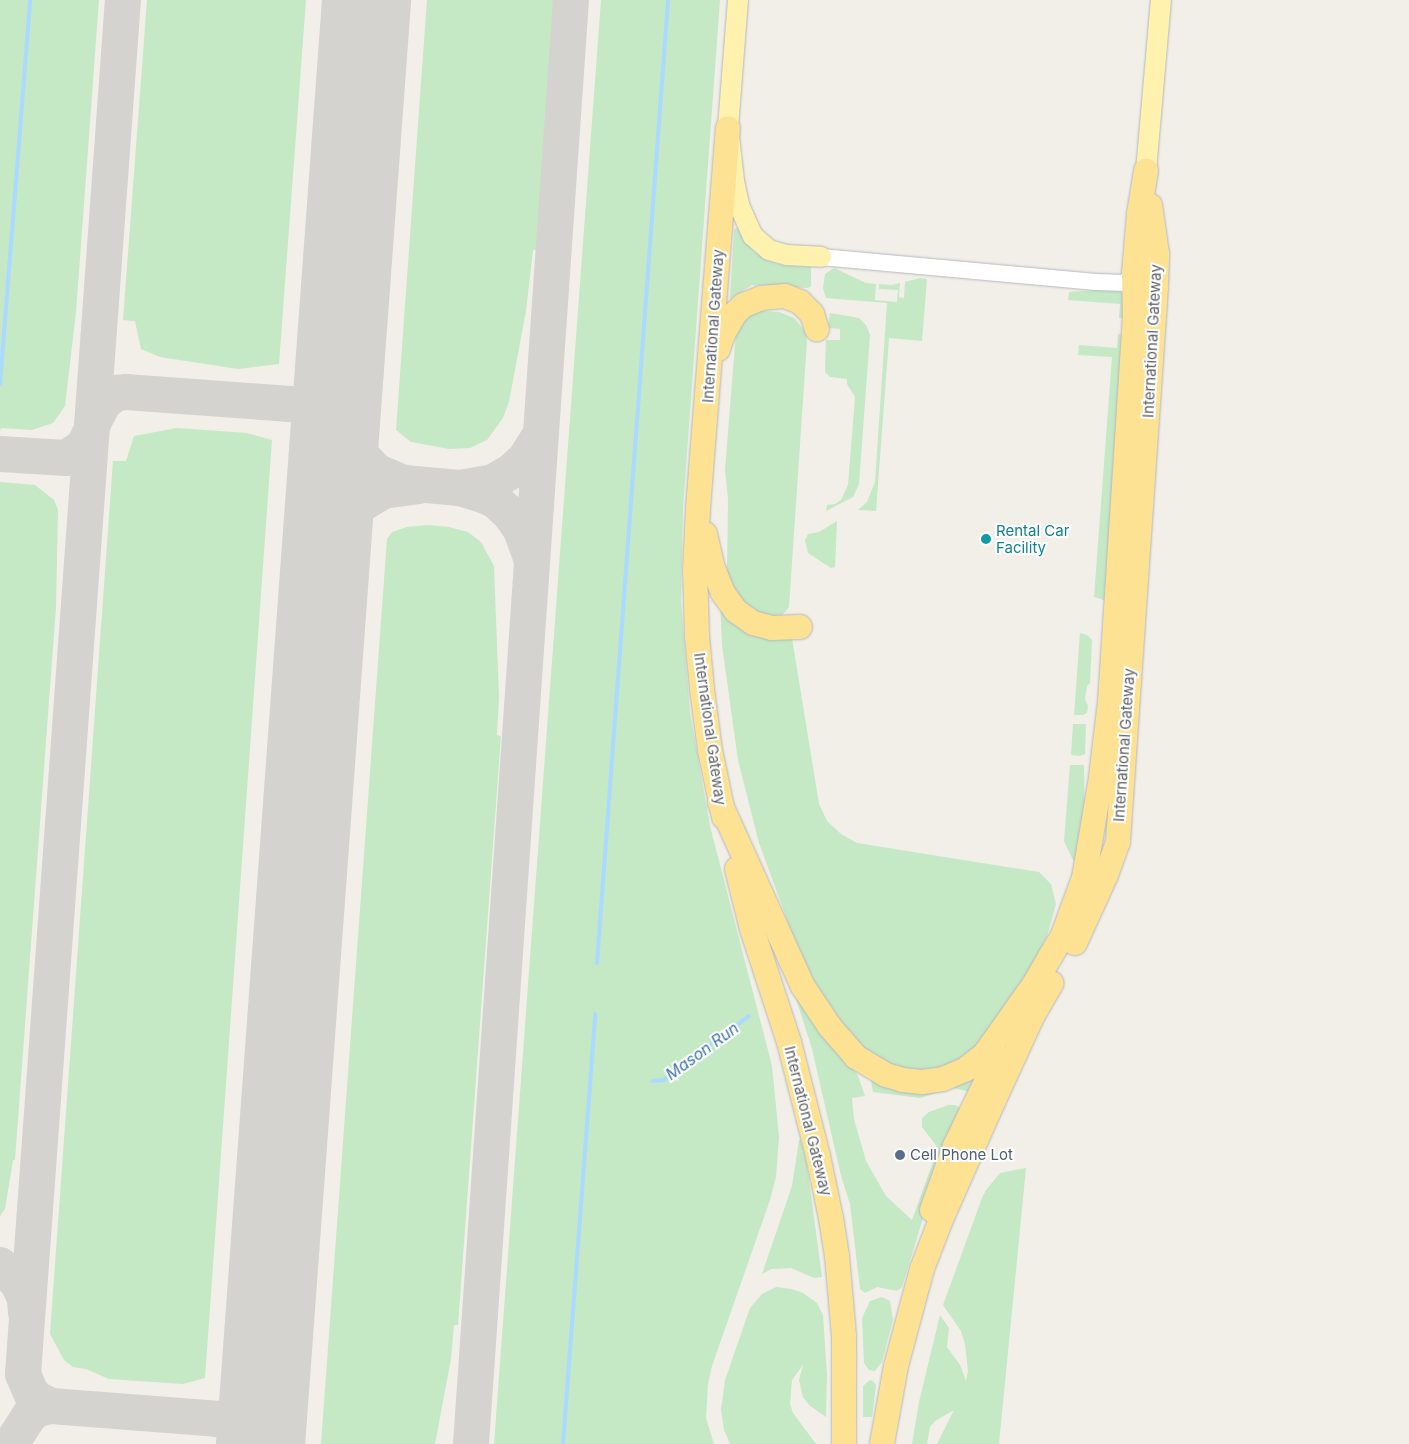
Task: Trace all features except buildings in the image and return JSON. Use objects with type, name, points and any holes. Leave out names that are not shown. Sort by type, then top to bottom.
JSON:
[{"type":"highway","name":"International Gateway","points":[[728,128],[698,508],[695,570],[697,636],[709,741],[720,803],[752,929],[789,1042],[818,1156],[831,1218],[837,1256],[844,1336],[844,1444]]},
{"type":"highway","name":"International Gateway","points":[[882,1444],[896,1366],[908,1316],[922,1269],[940,1222],[1032,1017],[1075,944],[1106,875],[1118,842],[1156,287],[1157,254],[1146,171]]},
{"type":"highway","points":[[908,1316],[917,1252],[955,1146],[975,1101],[1035,983],[1063,935],[1084,878],[1101,778],[1110,702],[1135,318],[1134,273],[1139,214],[1146,171]]},
{"type":"highway","points":[[706,417],[723,334],[731,317],[744,305],[761,298],[785,296],[800,302],[812,314],[817,329]]},
{"type":"highway","points":[[698,508],[713,568],[724,593],[736,611],[753,623],[772,628],[800,627]]},
{"type":"highway","points":[[720,803],[802,986],[830,1027],[856,1057],[886,1076],[922,1082],[943,1078],[966,1069],[985,1054],[1035,983]]},
{"type":"main road","name":"International Gateway","points":[[728,128],[738,0]]},
{"type":"main road","name":"International Gateway","points":[[1146,171],[1161,0]]},
{"type":"main road","points":[[728,128],[734,181],[739,205],[753,236],[761,245],[778,253],[820,257]]},
{"type":"street","points":[[820,257],[1096,282],[1124,283],[1134,273]]},
{"type":"green space","points":[[0,0],[99,0],[76,312],[65,406],[53,423],[32,430],[1,428],[0,431]]},
{"type":"green space","points":[[147,0],[306,0],[279,364],[238,369],[160,357],[141,349],[135,321],[123,320]]},
{"type":"green space","points":[[427,0],[555,0],[537,250],[533,250],[526,311],[509,402],[503,418],[487,440],[470,448],[449,449],[411,442],[396,430]]},
{"type":"green space","points":[[601,0],[720,0],[683,508],[681,601],[690,712],[710,826],[772,1066],[779,1137],[776,1177],[770,1200],[712,1366],[708,1384],[706,1418],[714,1444],[494,1444]]},
{"type":"green space","points":[[738,228],[753,251],[766,260],[781,265],[811,267],[811,286],[808,288],[752,285],[730,299],[734,229]]},
{"type":"green space","points":[[834,268],[866,283],[876,284],[875,300],[897,302],[898,290],[879,289],[879,284],[892,285],[900,283],[899,297],[904,298],[905,282],[920,278],[927,279],[922,341],[889,338],[876,511],[858,510],[867,502],[875,482],[887,303],[826,298],[823,288],[825,274]]},
{"type":"green space","points":[[1115,289],[1127,296],[1124,318],[1119,318],[1120,304],[1068,300],[1069,292]]},
{"type":"green space","points":[[761,311],[779,312],[794,318],[805,331],[807,341],[789,607],[780,618],[774,620],[742,606],[727,574],[728,499],[725,470],[736,332],[741,322],[752,313]]},
{"type":"green space","points":[[830,313],[859,318],[866,325],[870,335],[859,484],[853,497],[826,511],[827,505],[835,504],[841,500],[848,485],[855,397],[847,384],[847,379],[830,377],[825,372],[826,340],[840,340],[840,329],[828,328]]},
{"type":"green space","points":[[1118,334],[1124,335],[1109,606],[1104,600],[1094,597],[1112,357],[1078,355],[1079,345],[1117,348]]},
{"type":"green space","points":[[177,428],[247,433],[272,440],[205,1378],[183,1384],[109,1379],[86,1369],[73,1367],[64,1360],[50,1334],[113,461],[126,461],[134,436]]},
{"type":"green space","points":[[0,482],[35,485],[54,500],[58,510],[56,607],[15,1160],[13,1160],[5,1209],[0,1216]]},
{"type":"green space","points":[[837,521],[835,567],[831,568],[808,553],[805,540],[808,534],[819,532]]},
{"type":"green space","points":[[428,525],[449,527],[468,532],[481,542],[494,566],[499,697],[497,735],[501,736],[458,1325],[454,1325],[451,1359],[435,1444],[321,1444],[387,539],[392,532],[407,527]]},
{"type":"green space","points":[[720,598],[791,632],[819,804],[827,821],[841,834],[857,843],[1039,872],[1051,884],[1056,904],[1047,936],[999,1028],[943,1073],[881,1066],[839,1028],[801,958],[759,843],[738,760],[722,645]]},
{"type":"green space","points":[[1080,633],[1087,635],[1092,640],[1090,683],[1087,686],[1085,699],[1088,706],[1087,713],[1074,715]]},
{"type":"green space","points":[[1073,724],[1086,724],[1085,754],[1080,756],[1071,755]]},
{"type":"green space","points":[[1070,765],[1084,765],[1085,837],[1078,861],[1073,860],[1064,841]]},
{"type":"green space","points":[[786,967],[858,1076],[865,1096],[852,1098],[854,1119],[866,1161],[886,1196],[912,1220],[938,1148],[922,1127],[922,1118],[929,1112],[948,1105],[955,1105],[962,1109],[938,1169],[902,1287],[897,1291],[877,1287],[865,1293],[860,1289],[850,1204],[841,1176],[812,1049]]},
{"type":"green space","points":[[988,1063],[971,1092],[953,1088],[920,1098],[873,1092],[870,1076]]},
{"type":"green space","points":[[799,1140],[801,1140],[807,1165],[822,1277],[814,1278],[791,1268],[772,1269],[762,1274],[792,1186]]},
{"type":"green space","points":[[1026,1168],[999,1444],[937,1444],[954,1410],[935,1421],[930,1427],[927,1444],[912,1444],[919,1402],[940,1315],[949,1328],[947,1347],[960,1365],[966,1381],[968,1371],[965,1344],[961,1331],[943,1305],[982,1198],[1000,1173]]},
{"type":"green space","points":[[776,1287],[792,1289],[803,1293],[817,1303],[823,1315],[827,1374],[826,1417],[809,1405],[803,1397],[799,1380],[803,1365],[792,1380],[790,1404],[793,1413],[816,1444],[730,1444],[724,1430],[721,1410],[725,1380],[750,1308],[762,1294]]},
{"type":"green space","points":[[882,1297],[890,1301],[893,1320],[882,1362],[875,1371],[869,1370],[864,1363],[862,1318],[870,1301]]},
{"type":"green space","points":[[870,1380],[876,1385],[872,1417],[863,1417],[863,1386]]},
{"type":"waterway","points":[[0,384],[30,0]]},
{"type":"waterway","points":[[597,963],[668,0]]},
{"type":"waterway","points":[[563,1444],[595,1014]]},
{"type":"waterway","name":"Mason Run","points":[[653,1081],[664,1080],[749,1016]]},
{"type":"taxiway","points":[[51,1406],[37,1399],[31,1393],[23,1374],[123,0]]},
{"type":"taxiway","points":[[471,1444],[571,0]]},
{"type":"taxiway","points":[[304,405],[319,400],[329,393],[333,387],[339,365]]},
{"type":"taxiway","points":[[92,425],[104,402],[117,393],[126,392],[304,405],[315,408],[377,472],[404,483],[460,488],[496,501],[510,514],[521,530],[531,557]]},
{"type":"taxiway","points":[[0,454],[66,458],[83,447],[91,431]]},
{"type":"taxiway","points":[[460,488],[493,482],[512,471],[525,459],[539,437]]},
{"type":"taxiway","points":[[324,564],[331,541],[341,522],[355,508],[383,491],[418,486]]},
{"type":"taxiway","points":[[0,1265],[18,1283],[25,1299],[26,1312]]},
{"type":"taxiway","points":[[264,1388],[271,1444]]},
{"type":"taxiway","points":[[217,1419],[231,1420],[251,1412],[264,1388]]},
{"type":"taxiway","points":[[11,1444],[30,1415],[38,1409],[51,1406],[219,1419]]},
{"type":"runway","points":[[260,1444],[366,0]]},
{"type":"place","name":"Rental Car Facility","points":[[986,539]]},
{"type":"place","name":"Cell Phone Lot","points":[[900,1155]]}]
